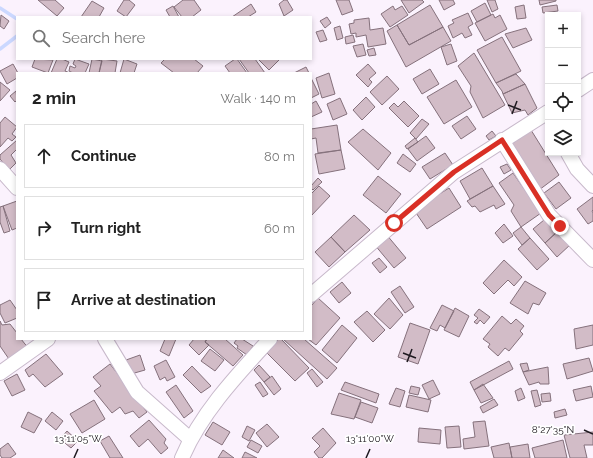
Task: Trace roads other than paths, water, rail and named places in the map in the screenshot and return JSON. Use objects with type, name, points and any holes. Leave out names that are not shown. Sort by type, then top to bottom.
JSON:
[{"type":"street","points":[[581,88],[593,80]]},
{"type":"street","points":[[312,294],[454,172],[502,140],[545,115]]},
{"type":"street","points":[[502,140],[549,215],[593,260]]},
{"type":"street","points":[[570,156],[577,169],[593,186]]},
{"type":"street","points":[[0,169],[16,187]]},
{"type":"street","points":[[0,373],[47,340]]},
{"type":"street","points":[[106,340],[137,392],[190,439]]},
{"type":"street","points":[[182,458],[190,439],[231,382],[269,340]]},
{"type":"waterway","points":[[0,8],[16,18]]},
{"type":"waterway","points":[[0,49],[16,37]]}]
